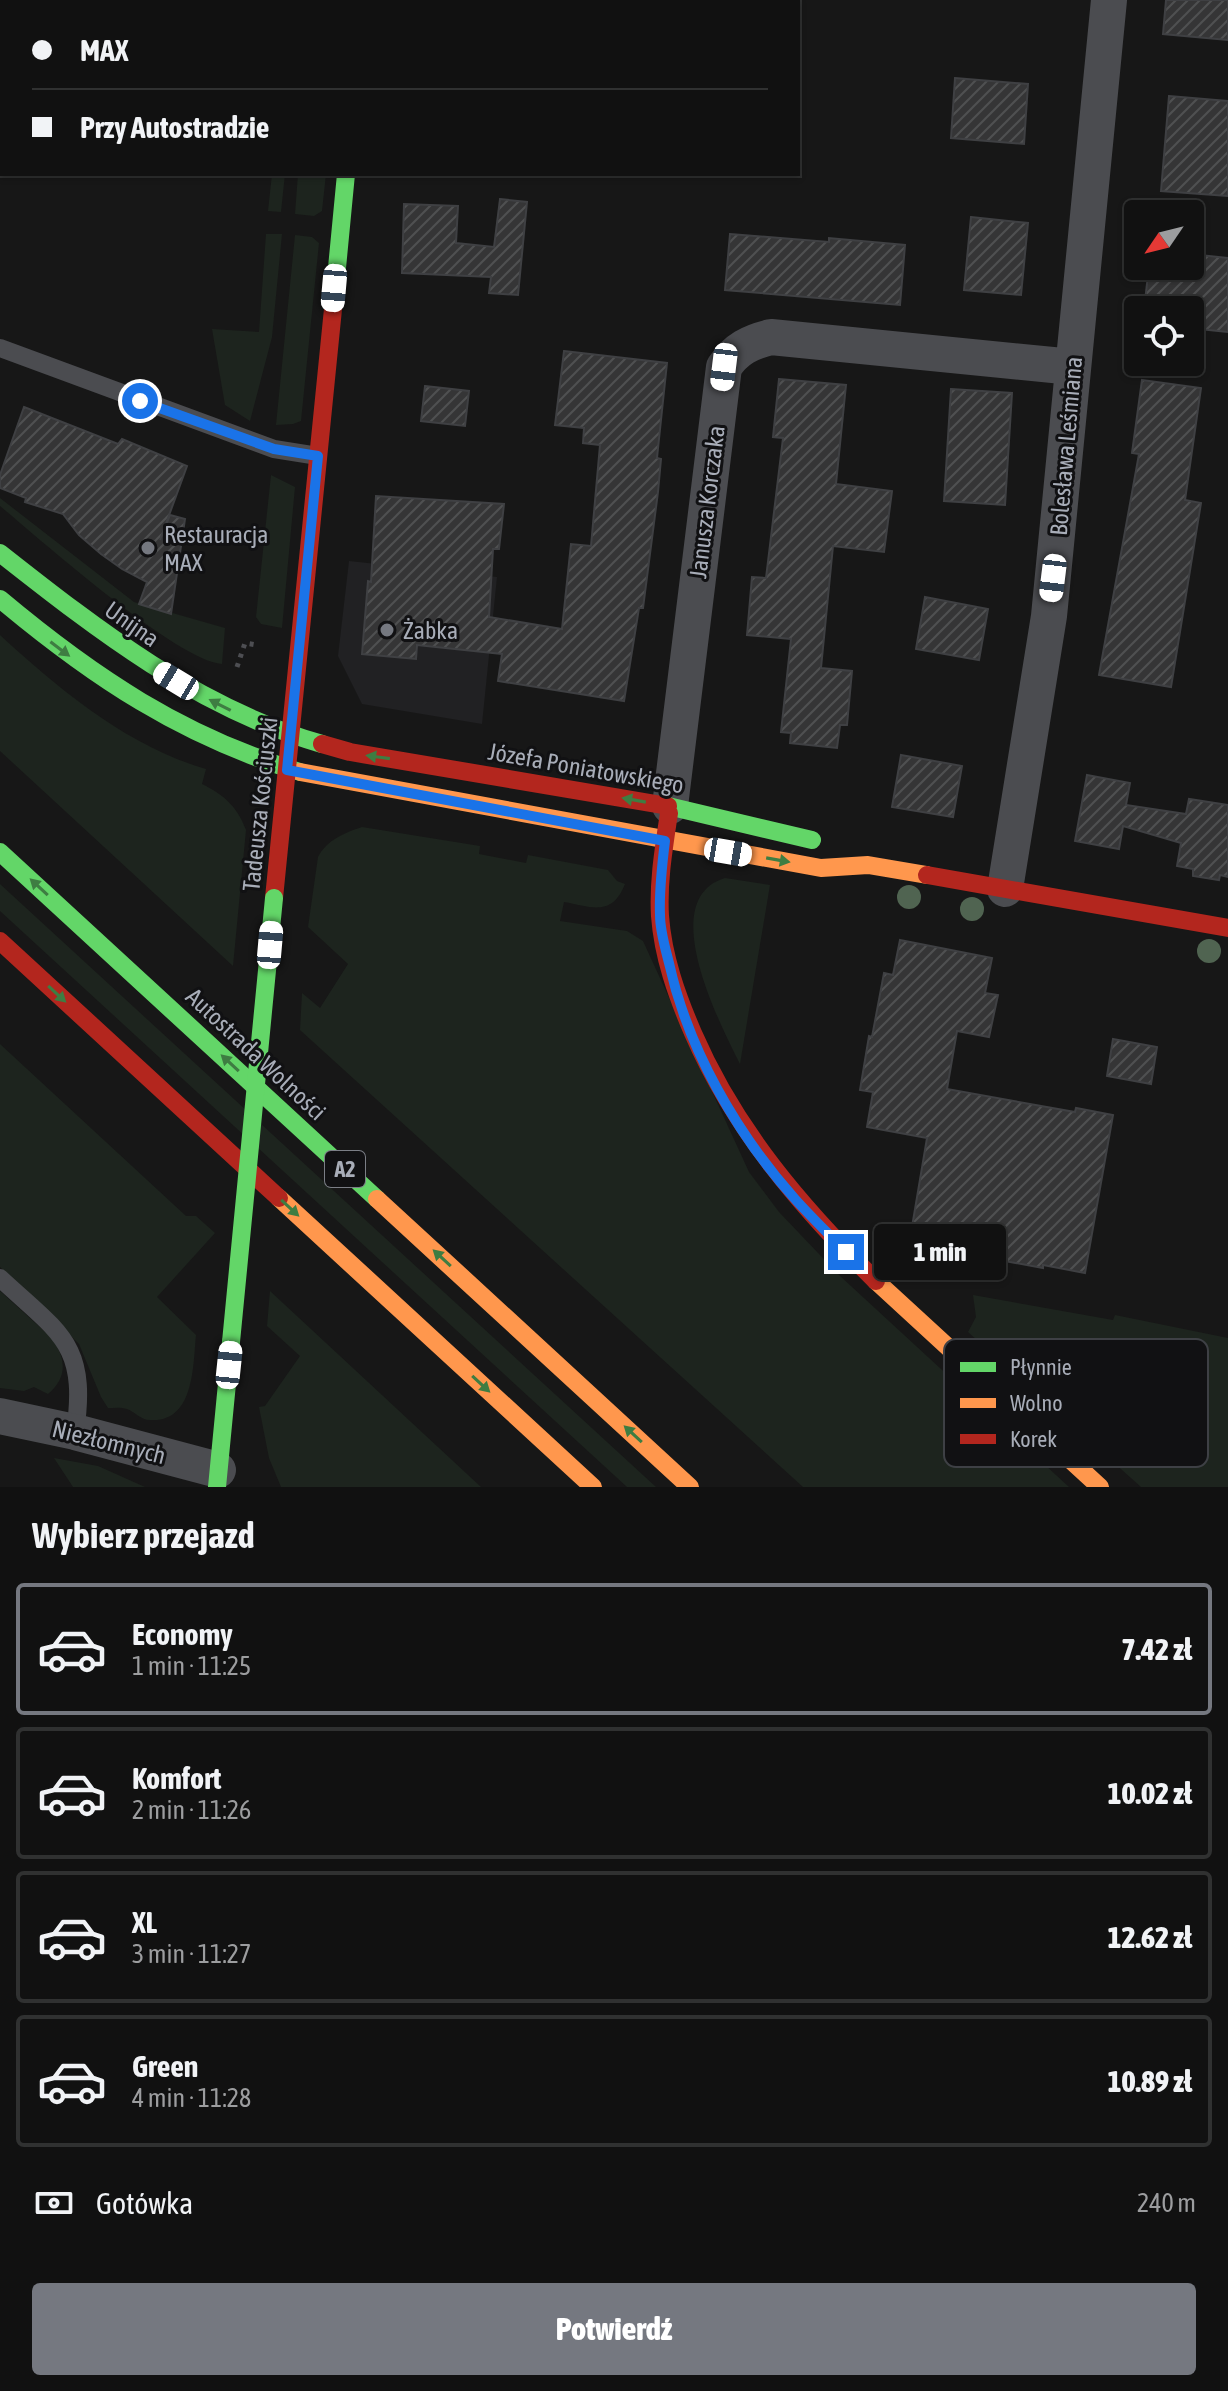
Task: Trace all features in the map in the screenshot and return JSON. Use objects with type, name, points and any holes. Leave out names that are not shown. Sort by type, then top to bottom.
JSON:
[{"type":"main road","name":"Tadeusza Kościuszki","points":[[217,1478],[346,176]]},
{"type":"main road","name":"Unijna","points":[[0,553],[150,666],[224,707],[291,736]]},
{"type":"main road","points":[[0,599],[62,651],[136,702],[179,727],[287,770]]},
{"type":"main road","name":"Józefa Poniatowskiego","points":[[291,736],[668,824],[821,868],[868,865],[1228,928]]},
{"type":"main road","name":"Józefa Poniatowskiego","points":[[287,770],[838,848],[868,865]]},
{"type":"main road","points":[[668,824],[661,872],[660,917],[672,978],[716,1086],[754,1146],[794,1198],[863,1269],[944,1344]]},
{"type":"main road","name":"Autostrada Wolności","points":[[0,852],[690,1487]]},
{"type":"main road","points":[[0,941],[593,1487]]},
{"type":"main road","points":[[1078,1467],[1100,1487]]},
{"type":"street","name":"Bolesława Leśmiana","points":[[1005,889],[1049,616],[1109,0]]},
{"type":"street","name":"Janusza Korczaka","points":[[668,824],[724,367],[732,355],[745,345],[771,337],[1073,367]]},
{"type":"street","name":"Niezłomnych","points":[[0,1416],[75,1432],[217,1478]]},
{"type":"lane","points":[[0,348],[274,449],[318,456]]},
{"type":"lane","points":[[0,1278],[59,1333],[68,1346],[80,1385],[75,1432]]},
{"type":"shaded area","points":[[272,176],[285,176],[281,212],[268,211]]},
{"type":"shaded area","points":[[298,176],[326,176],[322,211],[314,216],[295,214]]},
{"type":"shaded area","points":[[266,234],[282,234],[272,337],[250,421],[225,405],[212,329],[259,332]]},
{"type":"shaded area","points":[[295,235],[312,237],[319,243],[301,421],[276,425]]},
{"type":"shaded area","points":[[271,475],[295,487],[282,628],[261,624],[256,617]]},
{"type":"shaded area","points":[[0,498],[134,602],[225,628],[222,664],[174,643],[110,597],[0,506]]},
{"type":"shaded area","points":[[349,561],[497,577],[482,724],[362,704],[338,656]]},
{"type":"shaded area","points":[[0,635],[71,696],[122,731],[177,759],[206,769],[202,784],[217,792],[234,808],[246,830],[233,966],[0,751]]},
{"type":"shaded area","points":[[362,827],[480,846],[479,854],[526,863],[528,855],[608,870],[617,881],[625,884],[620,894],[607,906],[564,902],[560,921],[627,931],[643,941],[749,1172],[779,1212],[839,1275],[944,1372],[944,1467],[1047,1467],[1069,1487],[803,1487],[300,1030],[302,993],[320,1008],[348,964],[308,927],[318,857],[331,842]]},
{"type":"shaded area","points":[[725,878],[770,885],[740,1064],[708,993],[694,936],[695,910],[705,890]]},
{"type":"shaded area","points":[[0,884],[656,1487],[627,1487],[0,911]]},
{"type":"shaded area","points":[[0,1044],[186,1216],[196,1216],[215,1233],[157,1297],[196,1335],[189,1390],[176,1412],[165,1418],[147,1420],[127,1409],[108,1408],[79,1344],[0,1267]]},
{"type":"shaded area","points":[[0,1291],[57,1346],[62,1360],[62,1374],[48,1394],[34,1387],[24,1391],[0,1388]]},
{"type":"shaded area","points":[[270,1291],[481,1487],[281,1487],[269,1458],[259,1407],[265,1406],[300,1356],[267,1326]]},
{"type":"shaded area","points":[[973,1295],[1113,1320],[1115,1315],[1228,1338],[1228,1487],[1141,1487],[1119,1467],[1208,1467],[1208,1339],[976,1339],[968,1332],[976,1317]]},
{"type":"shaded area","points":[[54,1458],[98,1466],[145,1487],[73,1487]]},
{"type":"building","points":[[1166,0],[1228,0],[1228,40],[1163,34]]},
{"type":"building","points":[[955,78],[1028,84],[1024,144],[951,138]]},
{"type":"building","points":[[1169,96],[1228,101],[1228,196],[1161,191]]},
{"type":"building","points":[[500,199],[527,202],[518,295],[489,293],[491,277],[402,273],[404,204],[458,206],[456,243],[494,247]]},
{"type":"building","points":[[971,217],[1028,223],[1021,295],[964,290]]},
{"type":"building","points":[[730,234],[905,245],[900,305],[725,290]]},
{"type":"building","points":[[1204,255],[1228,258],[1228,332],[1204,329],[1204,296],[1146,296],[1147,280],[1204,280]]},
{"type":"building","points":[[564,351],[667,363],[657,458],[661,459],[658,492],[643,608],[639,608],[624,701],[498,681],[502,654],[417,645],[416,659],[362,654],[368,581],[371,582],[376,496],[504,504],[499,549],[493,549],[489,617],[562,629],[571,544],[591,546],[600,445],[583,443],[584,428],[555,425]]},
{"type":"building","points":[[779,379],[846,385],[836,484],[892,491],[884,552],[833,546],[821,668],[852,671],[847,725],[840,725],[837,748],[790,743],[791,733],[781,732],[791,639],[747,635],[752,577],[766,578],[783,438],[773,437]]},
{"type":"building","points":[[1142,380],[1201,388],[1185,500],[1201,503],[1171,687],[1099,675],[1139,454],[1132,453]]},
{"type":"building","points":[[425,386],[469,391],[465,426],[421,421]]},
{"type":"building","points":[[951,389],[1012,393],[1005,505],[944,501]]},
{"type":"building","points":[[24,407],[118,444],[122,439],[187,466],[160,540],[170,515],[185,519],[171,614],[139,604],[147,582],[101,554],[79,535],[63,514],[25,502],[26,498],[0,488],[0,475]]},
{"type":"building","points":[[925,597],[988,609],[979,660],[916,649]]},
{"type":"building","points":[[901,755],[962,766],[953,817],[892,807]]},
{"type":"building","points":[[1087,775],[1130,783],[1126,805],[1186,814],[1189,799],[1228,805],[1228,877],[1220,875],[1219,880],[1193,876],[1193,869],[1177,866],[1181,843],[1123,826],[1119,849],[1075,841]]},
{"type":"building","points":[[900,940],[992,958],[985,993],[998,995],[989,1037],[957,1031],[947,1089],[1075,1112],[1076,1108],[1113,1115],[1085,1273],[956,1252],[959,1235],[912,1227],[927,1138],[867,1127],[873,1092],[860,1090],[884,973],[893,975]]},
{"type":"building","points":[[1113,1039],[1157,1047],[1151,1084],[1107,1076]]},
{"type":"traffic: fast","points":[[334,299],[346,176]]},
{"type":"traffic: fast","points":[[0,553],[113,638],[192,689],[277,729],[322,744]]},
{"type":"traffic: fast","points":[[0,599],[70,654],[141,702],[217,741],[300,772]]},
{"type":"traffic: fast","points":[[668,806],[812,840]]},
{"type":"traffic: fast","points":[[0,852],[377,1199]]},
{"type":"traffic: fast","points":[[231,1342],[274,898]]},
{"type":"traffic: fast","points":[[217,1487],[231,1342]]},
{"type":"traffic: slow","points":[[300,772],[821,868],[868,865],[927,875]]},
{"type":"traffic: slow","points":[[279,1198],[593,1487]]},
{"type":"traffic: slow","points":[[377,1199],[690,1487]]},
{"type":"traffic: slow","points":[[876,1281],[944,1344]]},
{"type":"traffic: slow","points":[[1078,1467],[1100,1487]]},
{"type":"traffic: jam","points":[[274,898],[334,299]]},
{"type":"traffic: jam","points":[[322,744],[350,752],[668,806]]},
{"type":"traffic: jam","points":[[669,813],[661,877],[662,931],[672,976],[693,1033],[729,1102],[772,1166],[822,1225],[876,1281]]},
{"type":"traffic: jam","points":[[927,875],[1228,928]]},
{"type":"traffic: jam","points":[[0,941],[279,1198]]},
{"type":"place","name":"Restauracja MAX","points":[[148,548]]},
{"type":"place","name":"Żabka","points":[[387,630]]},
{"type":"route","points":[[140,401],[274,449],[318,456],[287,770],[665,841],[660,917],[665,947],[679,1001],[701,1055],[716,1086],[754,1146],[794,1198],[846,1252]]}]
